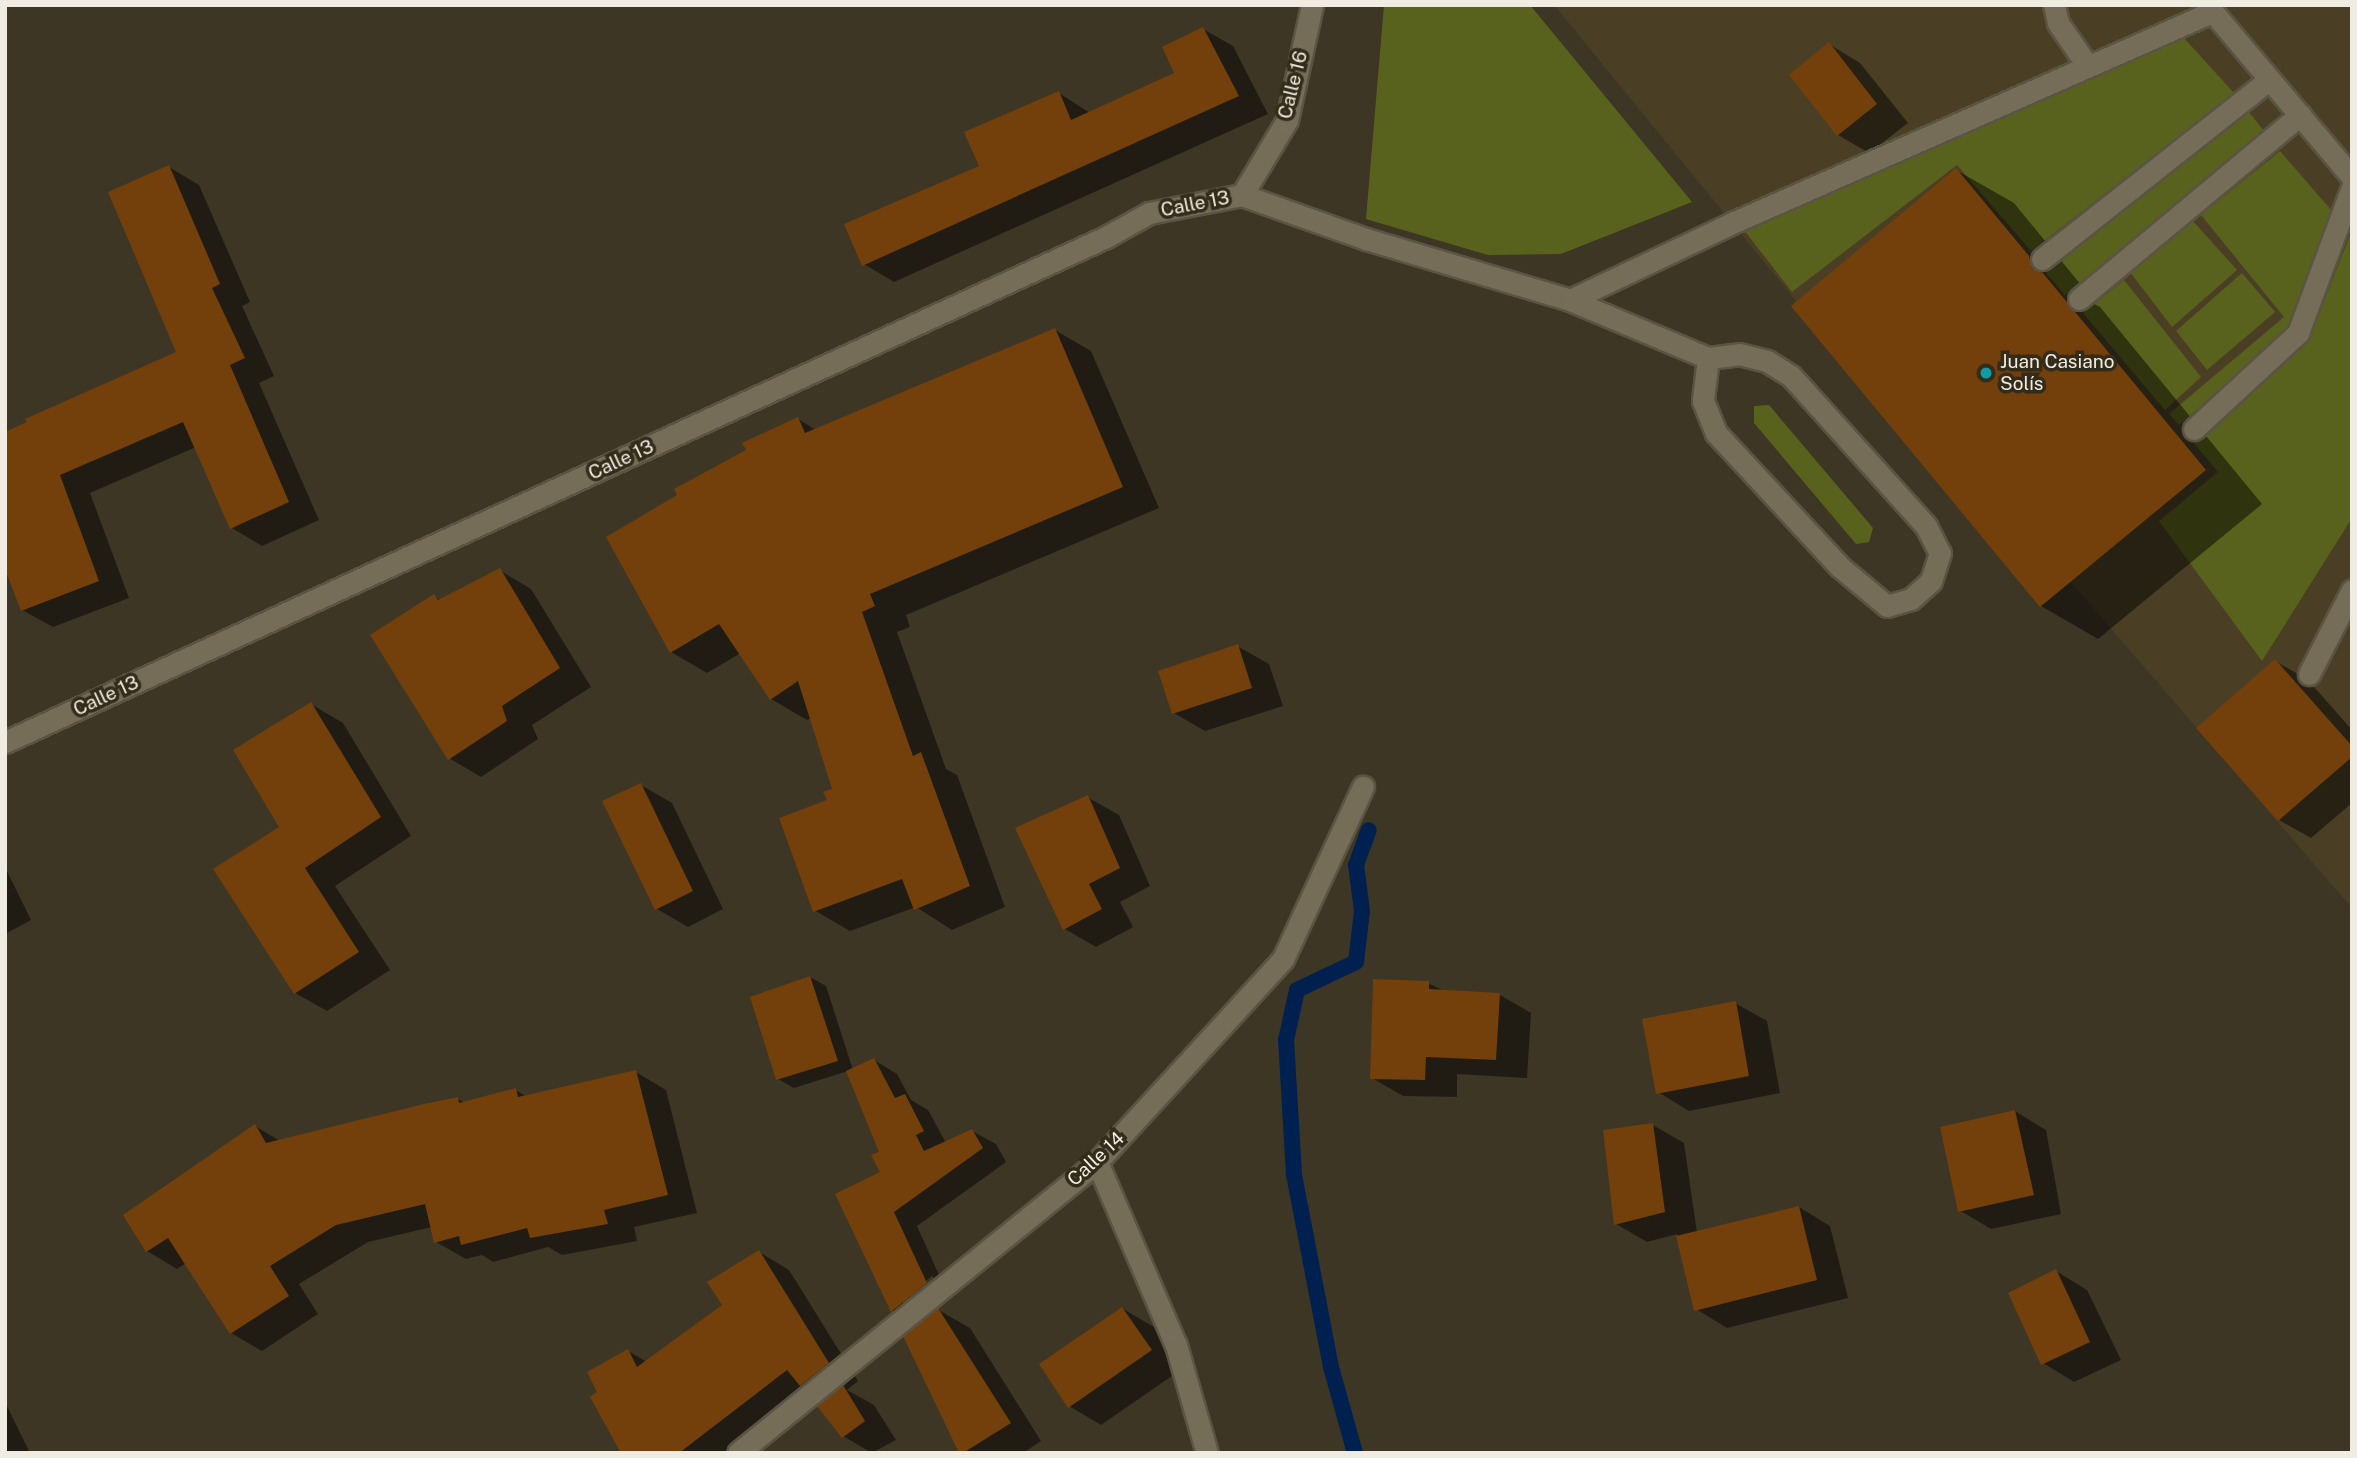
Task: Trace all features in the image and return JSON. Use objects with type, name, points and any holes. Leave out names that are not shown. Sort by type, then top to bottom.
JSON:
[{"type":"street","name":"Calle 16","points":[[1242,195],[1287,120],[1312,5]]},
{"type":"street","points":[[2054,5],[2059,23],[2087,65]]},
{"type":"street","points":[[1570,300],[2210,9],[2352,177]]},
{"type":"street","points":[[2042,260],[2269,80]]},
{"type":"street","points":[[2079,299],[2300,115]]},
{"type":"street","points":[[2193,429],[2298,333],[2352,187]]},
{"type":"street","points":[[1242,195],[1366,239],[1570,300],[1708,358],[1738,354],[1768,361],[1791,376],[1926,526],[1940,553],[1931,582],[1911,599],[1887,606],[1840,567],[1716,433],[1703,400],[1708,358]]},
{"type":"street","name":"Calle 13","points":[[5,742],[1106,237],[1149,213],[1242,195]]},
{"type":"street","points":[[2309,674],[2352,590]]},
{"type":"street","name":"Calle 14","points":[[738,1453],[1097,1162],[1283,959],[1363,787]]},
{"type":"street","points":[[1097,1162],[1175,1345],[1207,1453]]},
{"type":"shaded area","points":[[1554,5],[2352,5],[2352,908],[2071,582],[2040,607],[1791,306],[1796,301]]},
{"type":"green space","points":[[1384,5],[1530,5],[1692,202],[1561,254],[1488,255],[1366,219]]},
{"type":"green space","points":[[2183,37],[2234,93],[2031,251],[1957,165],[1792,292],[1744,230]]},
{"type":"green space","points":[[2248,111],[2264,131],[2065,295],[2046,273]]},
{"type":"green space","points":[[2280,151],[2332,211],[2290,328],[2179,425],[2169,414],[2284,317],[2201,215]]},
{"type":"green space","points":[[2192,220],[2237,270],[2172,327],[2130,272]]},
{"type":"green space","points":[[2352,230],[2352,518],[2262,661],[2159,521],[2218,472],[2193,442],[2308,342]]},
{"type":"green space","points":[[2242,273],[2275,312],[2207,370],[2176,331]]},
{"type":"green space","points":[[2124,280],[2201,377],[2165,410],[2083,313]]},
{"type":"green space","points":[[1769,405],[1873,528],[1869,542],[1856,544],[1754,423],[1754,406]]},
{"type":"building","points":[[1203,27],[1239,96],[862,266],[844,224],[979,166],[964,132],[1059,91],[1071,120],[1174,73],[1162,47]]},
{"type":"building","points":[[1829,42],[1877,104],[1837,136],[1789,75]]},
{"type":"building","points":[[169,165],[220,284],[212,288],[245,358],[230,365],[289,502],[230,529],[183,422],[60,475],[99,581],[21,611],[5,569],[5,432],[27,422],[25,419],[176,352],[108,192]]},
{"type":"building","name":"Juan Casiano Solís","points":[[1956,168],[2029,256],[2032,268],[2042,272],[2206,470],[2040,607],[1791,306]]},
{"type":"building","points":[[1055,328],[1123,487],[870,594],[875,606],[862,612],[913,756],[921,752],[970,886],[914,910],[902,879],[813,912],[779,818],[827,800],[823,792],[832,789],[798,681],[770,700],[719,624],[670,653],[606,537],[677,495],[674,489],[746,450],[742,443],[798,417],[805,433]]},
{"type":"building","points":[[500,568],[560,668],[502,706],[507,721],[448,760],[370,635],[434,594],[438,600]]},
{"type":"building","points":[[1238,644],[1252,688],[1172,714],[1158,671]]},
{"type":"building","points":[[2275,659],[2352,746],[2352,757],[2278,821],[2196,728]]},
{"type":"building","points":[[311,702],[381,817],[305,868],[359,952],[294,994],[213,869],[279,827],[233,750]]},
{"type":"building","points":[[641,783],[693,891],[655,910],[602,801]]},
{"type":"building","points":[[1088,795],[1120,868],[1089,884],[1102,909],[1063,930],[1015,828]]},
{"type":"building","points":[[810,976],[838,1061],[776,1080],[750,997]]},
{"type":"building","points":[[1373,979],[1429,981],[1429,989],[1500,993],[1496,1060],[1426,1057],[1425,1080],[1370,1079]]},
{"type":"building","points":[[1736,1001],[1749,1076],[1656,1094],[1642,1019]]},
{"type":"building","points":[[874,1058],[895,1098],[905,1094],[924,1131],[916,1135],[924,1151],[972,1129],[983,1148],[894,1212],[927,1283],[891,1312],[835,1194],[880,1172],[871,1155],[879,1152],[846,1071]]},
{"type":"building","points":[[636,1070],[668,1195],[604,1210],[608,1224],[530,1238],[527,1228],[461,1245],[459,1236],[434,1243],[425,1204],[336,1225],[270,1266],[289,1296],[230,1334],[168,1238],[146,1252],[123,1215],[255,1124],[266,1143],[458,1097],[459,1103],[516,1088],[518,1097]]},
{"type":"building","points":[[2015,1110],[2034,1195],[1958,1212],[1940,1127]]},
{"type":"building","points":[[1653,1123],[1665,1212],[1614,1225],[1603,1130]]},
{"type":"building","points":[[1799,1206],[1817,1280],[1694,1311],[1676,1236]]},
{"type":"building","points":[[759,1250],[829,1363],[800,1386],[787,1370],[679,1453],[621,1453],[590,1397],[597,1392],[587,1372],[628,1349],[637,1367],[722,1305],[707,1282]]},
{"type":"building","points":[[2056,1269],[2090,1342],[2041,1365],[2008,1293]]},
{"type":"building","points":[[1122,1307],[1152,1350],[1068,1408],[1039,1364]]},
{"type":"building","points":[[938,1308],[1011,1423],[963,1453],[959,1453],[903,1336]]},
{"type":"building","points":[[843,1385],[865,1421],[842,1438],[817,1406]]},
{"type":"waterway","points":[[1355,1453],[1331,1367],[1294,1174],[1286,1040],[1297,990],[1356,962],[1362,911],[1356,865],[1369,830]]},
{"type":"place","name":"Juan Casiano Solís","points":[[1986,373]]}]
